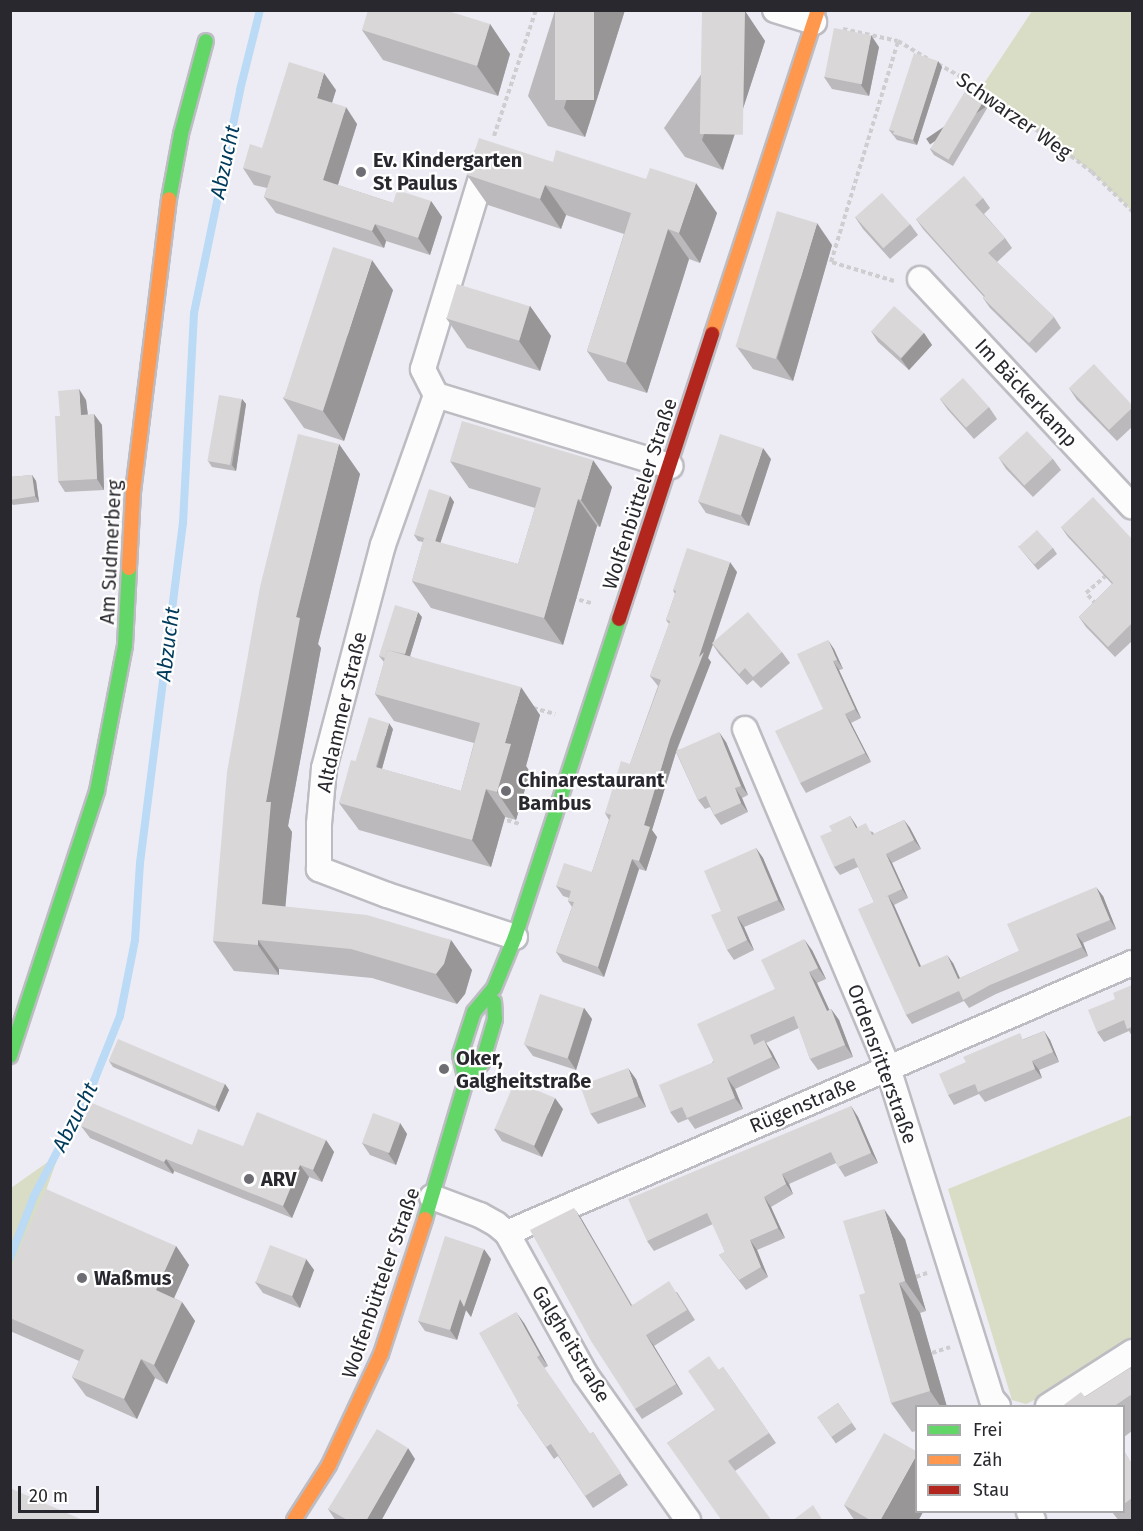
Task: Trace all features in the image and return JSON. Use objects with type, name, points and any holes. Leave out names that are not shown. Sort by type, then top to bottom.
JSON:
[{"type":"main road","name":"Wolfenbütteler Straße","points":[[466,1081],[460,1054],[474,1012],[494,988],[515,937],[816,16]]},
{"type":"main road","name":"Am Sudmerberg","points":[[10,1056],[97,791],[125,645],[133,492],[163,228],[181,134],[206,42]]},
{"type":"main road","name":"Wolfenbütteler Straße","points":[[294,1521],[329,1465],[381,1354],[432,1197],[466,1081],[482,1063],[495,1019],[494,988]]},
{"type":"street","points":[[775,10],[816,16]]},
{"type":"street","points":[[490,148],[423,369],[436,395],[669,466]]},
{"type":"street","name":"Im Bäckerkamp","points":[[920,279],[1132,506]]},
{"type":"street","name":"Altdammer Straße","points":[[436,395],[383,545],[324,768],[319,824],[319,869],[387,895],[515,937]]},
{"type":"street","name":"Ordensritterstraße","points":[[745,729],[888,1068],[992,1399],[996,1405]]},
{"type":"street","name":"Rügenstraße","points":[[507,1233],[1132,963]]},
{"type":"street","name":"Galgheitstraße","points":[[432,1197],[480,1215],[507,1233],[585,1374],[688,1521]]},
{"type":"street","points":[[1051,1405],[1132,1352]]},
{"type":"path","points":[[490,148],[536,10]]},
{"type":"path","name":"Schwarzer Weg","points":[[816,16],[898,41],[981,88],[1092,172],[1132,211]]},
{"type":"path","points":[[898,41],[831,262],[896,282],[920,279]]},
{"type":"path","points":[[1100,608],[1086,593],[1109,572]]},
{"type":"path","points":[[568,597],[591,603]]},
{"type":"path","points":[[523,705],[555,714]]},
{"type":"path","points":[[498,818],[520,824]]},
{"type":"green space","points":[[1032,11],[1132,11],[1132,211],[1092,172],[981,88]]},
{"type":"green space","points":[[1132,1115],[1132,1338],[1041,1397],[1026,1404],[1012,1400],[948,1189]]},
{"type":"green space","points":[[59,1154],[11,1289],[11,1188]]},
{"type":"building","points":[[368,10],[445,10],[490,24],[477,66],[362,30]]},
{"type":"building","points":[[555,10],[594,10],[594,100],[555,100]]},
{"type":"building","points":[[702,10],[745,11],[743,135],[700,134]]},
{"type":"building","points":[[834,28],[871,35],[862,84],[824,77]]},
{"type":"building","points":[[914,53],[938,61],[913,140],[893,134],[894,131],[889,130]]},
{"type":"building","points":[[289,62],[324,73],[317,98],[346,107],[323,180],[393,203],[397,190],[431,201],[418,238],[375,224],[372,231],[264,197],[271,176],[243,168],[250,144],[262,148]]},
{"type":"building","points":[[967,88],[985,99],[948,160],[930,149]]},
{"type":"building","points":[[479,138],[553,162],[556,150],[646,179],[650,168],[696,183],[679,233],[668,229],[626,363],[587,351],[631,213],[545,185],[540,199],[467,175]]},
{"type":"building","points":[[964,176],[983,198],[975,205],[1005,238],[988,253],[1054,317],[1029,343],[983,298],[985,296],[916,219]]},
{"type":"building","points":[[882,193],[910,224],[883,248],[855,217]]},
{"type":"building","points":[[777,211],[817,223],[776,359],[735,347]]},
{"type":"building","points":[[333,247],[372,260],[323,411],[284,398]]},
{"type":"building","points":[[457,284],[530,306],[519,341],[446,318]]},
{"type":"building","points":[[894,306],[924,333],[901,358],[871,331]]},
{"type":"building","points":[[1094,364],[1132,405],[1132,408],[1109,430],[1069,388]]},
{"type":"building","points":[[963,378],[989,407],[966,428],[940,399]]},
{"type":"building","points":[[79,389],[81,415],[94,414],[97,479],[58,481],[55,416],[60,416],[58,391]]},
{"type":"building","points":[[219,395],[242,399],[230,465],[207,461]]},
{"type":"building","points":[[462,421],[593,460],[581,500],[578,499],[544,618],[412,581],[424,538],[518,564],[541,488],[450,461]]},
{"type":"building","points":[[1027,431],[1053,459],[1024,485],[998,458]]},
{"type":"building","points":[[298,434],[339,444],[296,617],[300,618],[266,802],[271,802],[262,904],[367,915],[451,940],[444,964],[436,974],[351,949],[258,940],[258,945],[213,941],[227,772],[260,587]]},
{"type":"building","points":[[720,434],[763,448],[741,515],[698,502]]},
{"type":"building","points":[[32,475],[35,496],[10,500],[10,477]]},
{"type":"building","points":[[429,489],[450,496],[435,541],[414,535]]},
{"type":"building","points":[[1093,497],[1132,539],[1132,623],[1108,647],[1079,617],[1113,583],[1061,527]]},
{"type":"building","points":[[1037,530],[1053,548],[1034,565],[1018,547]]},
{"type":"building","points":[[687,548],[730,562],[699,657],[704,652],[670,739],[644,825],[650,827],[639,861],[632,859],[598,967],[556,952],[574,902],[568,901],[571,891],[556,886],[564,863],[592,872],[611,815],[605,813],[621,761],[630,764],[661,680],[650,676],[670,621],[666,620]]},
{"type":"building","points":[[395,605],[418,612],[405,654],[387,650],[385,658],[379,656]]},
{"type":"building","points":[[748,612],[782,652],[753,677],[745,668],[739,674],[712,643]]},
{"type":"building","points":[[828,640],[837,660],[833,661],[855,709],[845,714],[865,753],[800,783],[775,731],[823,709],[797,654]]},
{"type":"building","points":[[387,650],[521,687],[505,743],[511,744],[497,792],[486,789],[472,840],[339,803],[351,760],[461,791],[480,723],[375,694]]},
{"type":"building","points":[[369,717],[389,723],[375,768],[355,762]]},
{"type":"building","points":[[719,732],[741,786],[735,788],[741,803],[714,815],[706,796],[698,800],[676,751]]},
{"type":"building","points":[[850,816],[856,828],[866,823],[872,835],[904,820],[914,840],[886,854],[902,889],[885,897],[888,896],[919,967],[947,955],[958,979],[1019,951],[1007,924],[1096,887],[1110,920],[1076,934],[1082,947],[990,985],[963,1000],[959,991],[906,1015],[858,909],[874,902],[854,858],[834,867],[820,836],[832,831],[829,826]]},
{"type":"building","points":[[756,848],[778,900],[737,917],[747,940],[727,950],[711,915],[721,911],[704,871]]},
{"type":"building","points":[[804,939],[818,968],[809,972],[827,1011],[831,1009],[845,1045],[810,1059],[794,1016],[750,1035],[754,1045],[764,1040],[772,1057],[727,1078],[735,1098],[687,1118],[682,1107],[670,1112],[659,1085],[714,1062],[697,1024],[775,989],[761,960]]},
{"type":"building","points":[[1132,985],[1132,1027],[1127,1029],[1124,1020],[1097,1032],[1088,1010],[1115,999],[1113,993]]},
{"type":"building","points":[[540,994],[584,1008],[567,1059],[524,1044]]},
{"type":"building","points":[[1044,1031],[1053,1052],[1032,1061],[1035,1069],[978,1092],[975,1084],[948,1095],[939,1074],[966,1062],[963,1057],[1020,1033],[1023,1040]]},
{"type":"building","points":[[118,1039],[225,1084],[215,1106],[109,1061]]},
{"type":"building","points":[[628,1068],[638,1096],[590,1114],[580,1085]]},
{"type":"building","points":[[515,1081],[555,1098],[534,1146],[495,1129]]},
{"type":"building","points":[[92,1103],[192,1145],[198,1129],[243,1146],[257,1112],[326,1140],[313,1170],[300,1165],[283,1206],[166,1159],[164,1162],[81,1126]]},
{"type":"building","points":[[851,1106],[871,1153],[838,1167],[831,1152],[782,1174],[786,1184],[764,1197],[778,1228],[750,1240],[761,1267],[739,1280],[719,1255],[725,1252],[707,1213],[647,1241],[628,1199]]},
{"type":"building","points":[[373,1113],[400,1123],[389,1153],[362,1143]]},
{"type":"building","points":[[46,1189],[176,1246],[156,1290],[182,1302],[154,1365],[141,1359],[124,1399],[72,1377],[84,1350],[10,1318],[10,1270]]},
{"type":"building","points":[[574,1208],[631,1306],[669,1281],[687,1310],[646,1335],[676,1384],[635,1409],[591,1341],[530,1230]]},
{"type":"building","points":[[884,1209],[905,1281],[899,1283],[930,1391],[891,1403],[859,1295],[865,1293],[843,1221]]},
{"type":"building","points":[[445,1236],[484,1249],[464,1307],[460,1299],[450,1330],[418,1321]]},
{"type":"building","points":[[270,1245],[306,1259],[292,1296],[256,1282]]},
{"type":"building","points":[[516,1312],[540,1355],[537,1357],[590,1434],[593,1432],[621,1473],[585,1496],[551,1444],[546,1447],[517,1405],[519,1404],[479,1333]]},
{"type":"building","points":[[709,1356],[719,1370],[723,1367],[769,1433],[728,1461],[772,1521],[722,1521],[667,1443],[715,1410],[688,1371]]},
{"type":"building","points":[[1130,1368],[1132,1394],[1116,1405],[1064,1405],[1081,1392],[1085,1397]]},
{"type":"building","points":[[838,1403],[852,1423],[831,1437],[818,1417]]},
{"type":"building","points":[[377,1429],[408,1448],[366,1521],[349,1521],[328,1509]]},
{"type":"building","points":[[884,1433],[915,1450],[915,1458],[880,1521],[872,1521],[844,1505]]},
{"type":"building","points":[[1125,1453],[1132,1464],[1132,1498],[1125,1503]]},
{"type":"building","points":[[10,1488],[85,1521],[10,1521]]},
{"type":"building","points":[[813,1505],[823,1521],[792,1521]]},
{"type":"waterway","name":"Abzucht","points":[[10,1258],[34,1196],[94,1081],[120,1016],[135,940],[140,863],[183,523],[194,313],[240,90],[260,10]]},
{"type":"traffic: fast","points":[[169,199],[181,134],[206,41]]},
{"type":"traffic: fast","points":[[10,1056],[97,791],[125,645],[129,568]]},
{"type":"traffic: fast","points":[[466,1081],[460,1055],[474,1012],[494,988],[515,937],[619,619]]},
{"type":"traffic: fast","points":[[425,1219],[466,1081],[482,1063],[495,1019],[494,1002]]},
{"type":"traffic: slow","points":[[712,334],[818,10]]},
{"type":"traffic: slow","points":[[129,568],[133,492],[169,199]]},
{"type":"traffic: slow","points":[[294,1520],[329,1465],[381,1354],[425,1219]]},
{"type":"traffic: jam","points":[[619,619],[712,334]]},
{"type":"place","name":"Ev. Kindergarten St Paulus","points":[[361,172]]},
{"type":"place","name":"Chinarestaurant Bambus","points":[[506,791]]},
{"type":"place","name":"Oker, Galgheitstraße","points":[[444,1069]]},
{"type":"place","name":"ARV","points":[[249,1179]]},
{"type":"place","name":"Waßmus","points":[[82,1278]]}]
